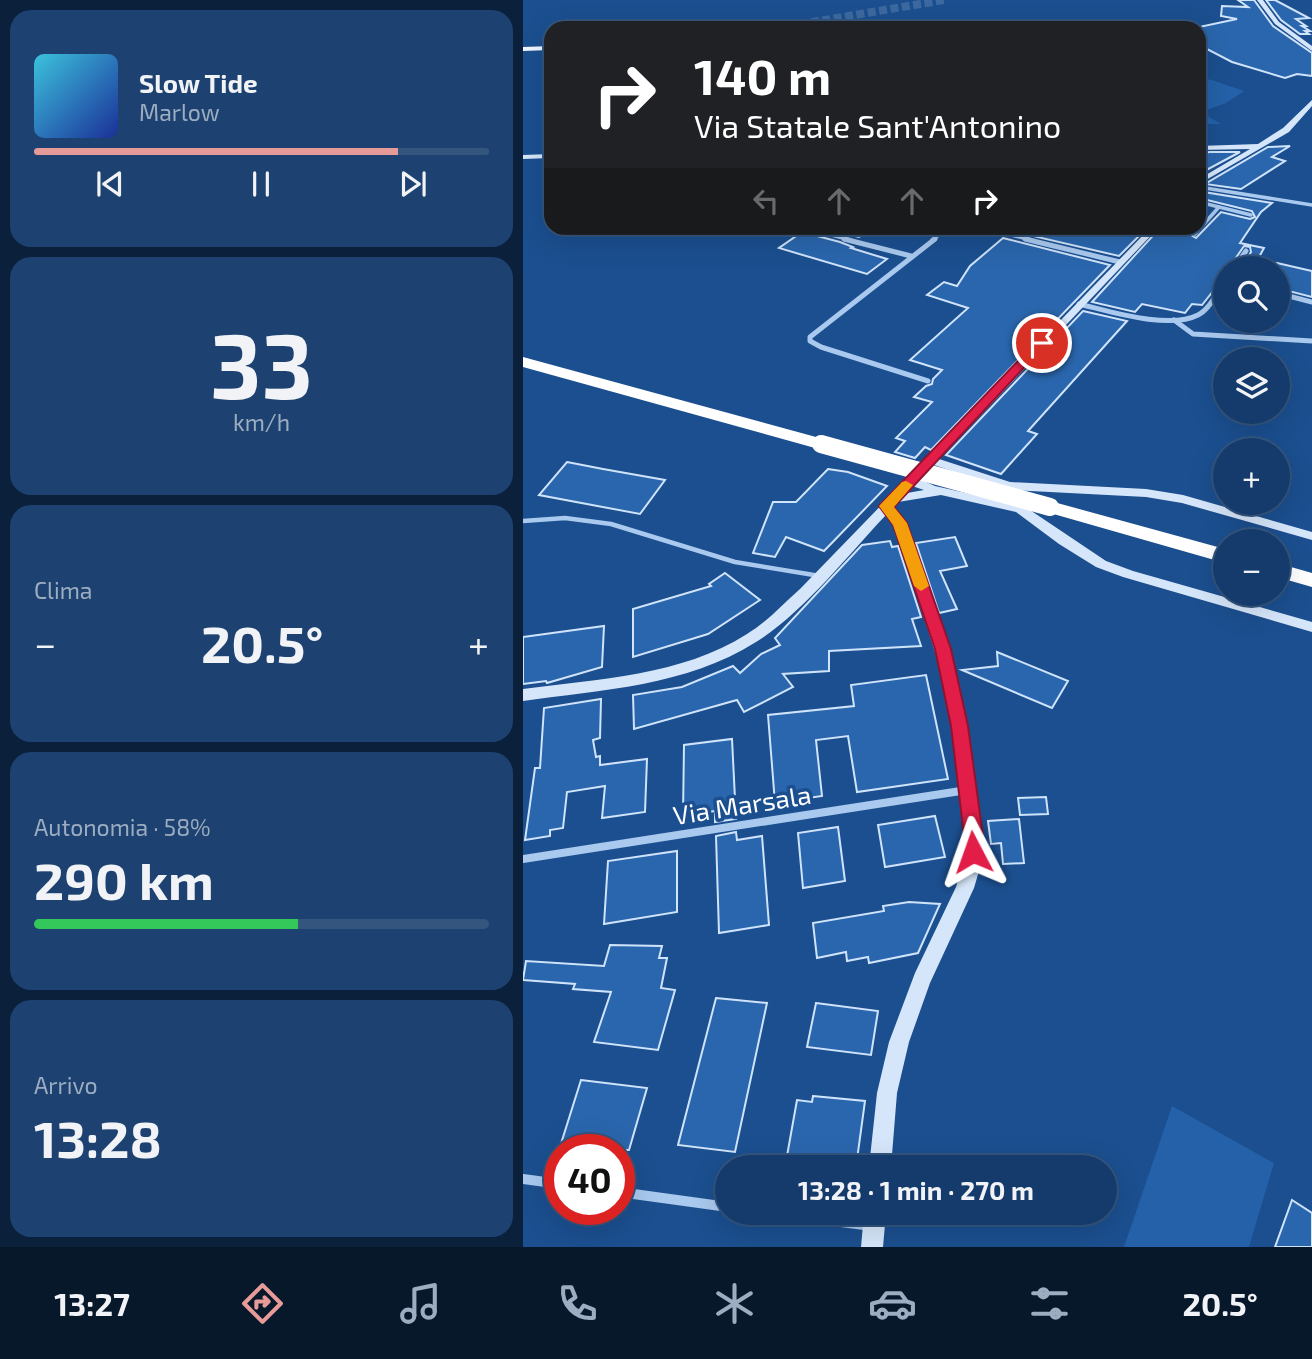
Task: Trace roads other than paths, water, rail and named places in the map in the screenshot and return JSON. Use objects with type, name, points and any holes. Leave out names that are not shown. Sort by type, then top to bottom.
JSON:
[{"type":"highway","points":[[523,362],[1213,553]]},
{"type":"highway","points":[[1290,574],[1312,580]]},
{"type":"main road","points":[[523,49],[544,48]]},
{"type":"street","points":[[1260,0],[1269,16],[1312,49]]},
{"type":"street","points":[[1206,182],[1292,124],[1312,102]]},
{"type":"street","points":[[1206,148],[1261,145]]},
{"type":"street","points":[[523,157],[544,156]]},
{"type":"street","points":[[1206,186],[1312,205]]},
{"type":"street","points":[[1206,204],[1251,215]]},
{"type":"street","points":[[1206,222],[1219,207]]},
{"type":"street","points":[[831,235],[911,256]]},
{"type":"street","points":[[928,381],[821,347],[810,341],[810,337],[818,327],[939,235]]},
{"type":"street","points":[[1010,235],[1120,262]]},
{"type":"street","points":[[523,695],[663,673],[699,664],[751,639],[820,576],[1147,235]]},
{"type":"street","points":[[1242,256],[1246,251]]},
{"type":"street","points":[[1290,296],[1312,302]]},
{"type":"street","points":[[1079,304],[1135,316],[1185,320],[1200,314],[1213,297]]},
{"type":"street","points":[[1173,320],[1193,334],[1312,341]]},
{"type":"street","points":[[930,460],[1009,486],[1146,493],[1183,499],[1312,536]]},
{"type":"street","points":[[915,476],[920,484],[941,491],[1010,505],[1101,564],[1312,627]]},
{"type":"street","points":[[1027,514],[1043,488]]},
{"type":"street","points":[[890,503],[941,491]]},
{"type":"street","points":[[881,1155],[887,1093],[899,1042],[922,980],[970,871],[974,836],[959,726],[943,649],[900,523],[890,503]]},
{"type":"street","name":"Via Marsala","points":[[523,859],[967,790]]},
{"type":"street","points":[[523,1179],[544,1182]]},
{"type":"street","points":[[635,1194],[715,1205]]},
{"type":"street","points":[[848,1225],[874,1229]]},
{"type":"lane","points":[[523,521],[565,518],[611,524],[735,562],[820,576]]},
{"type":"tunnel","points":[[819,21],[944,0]]}]
